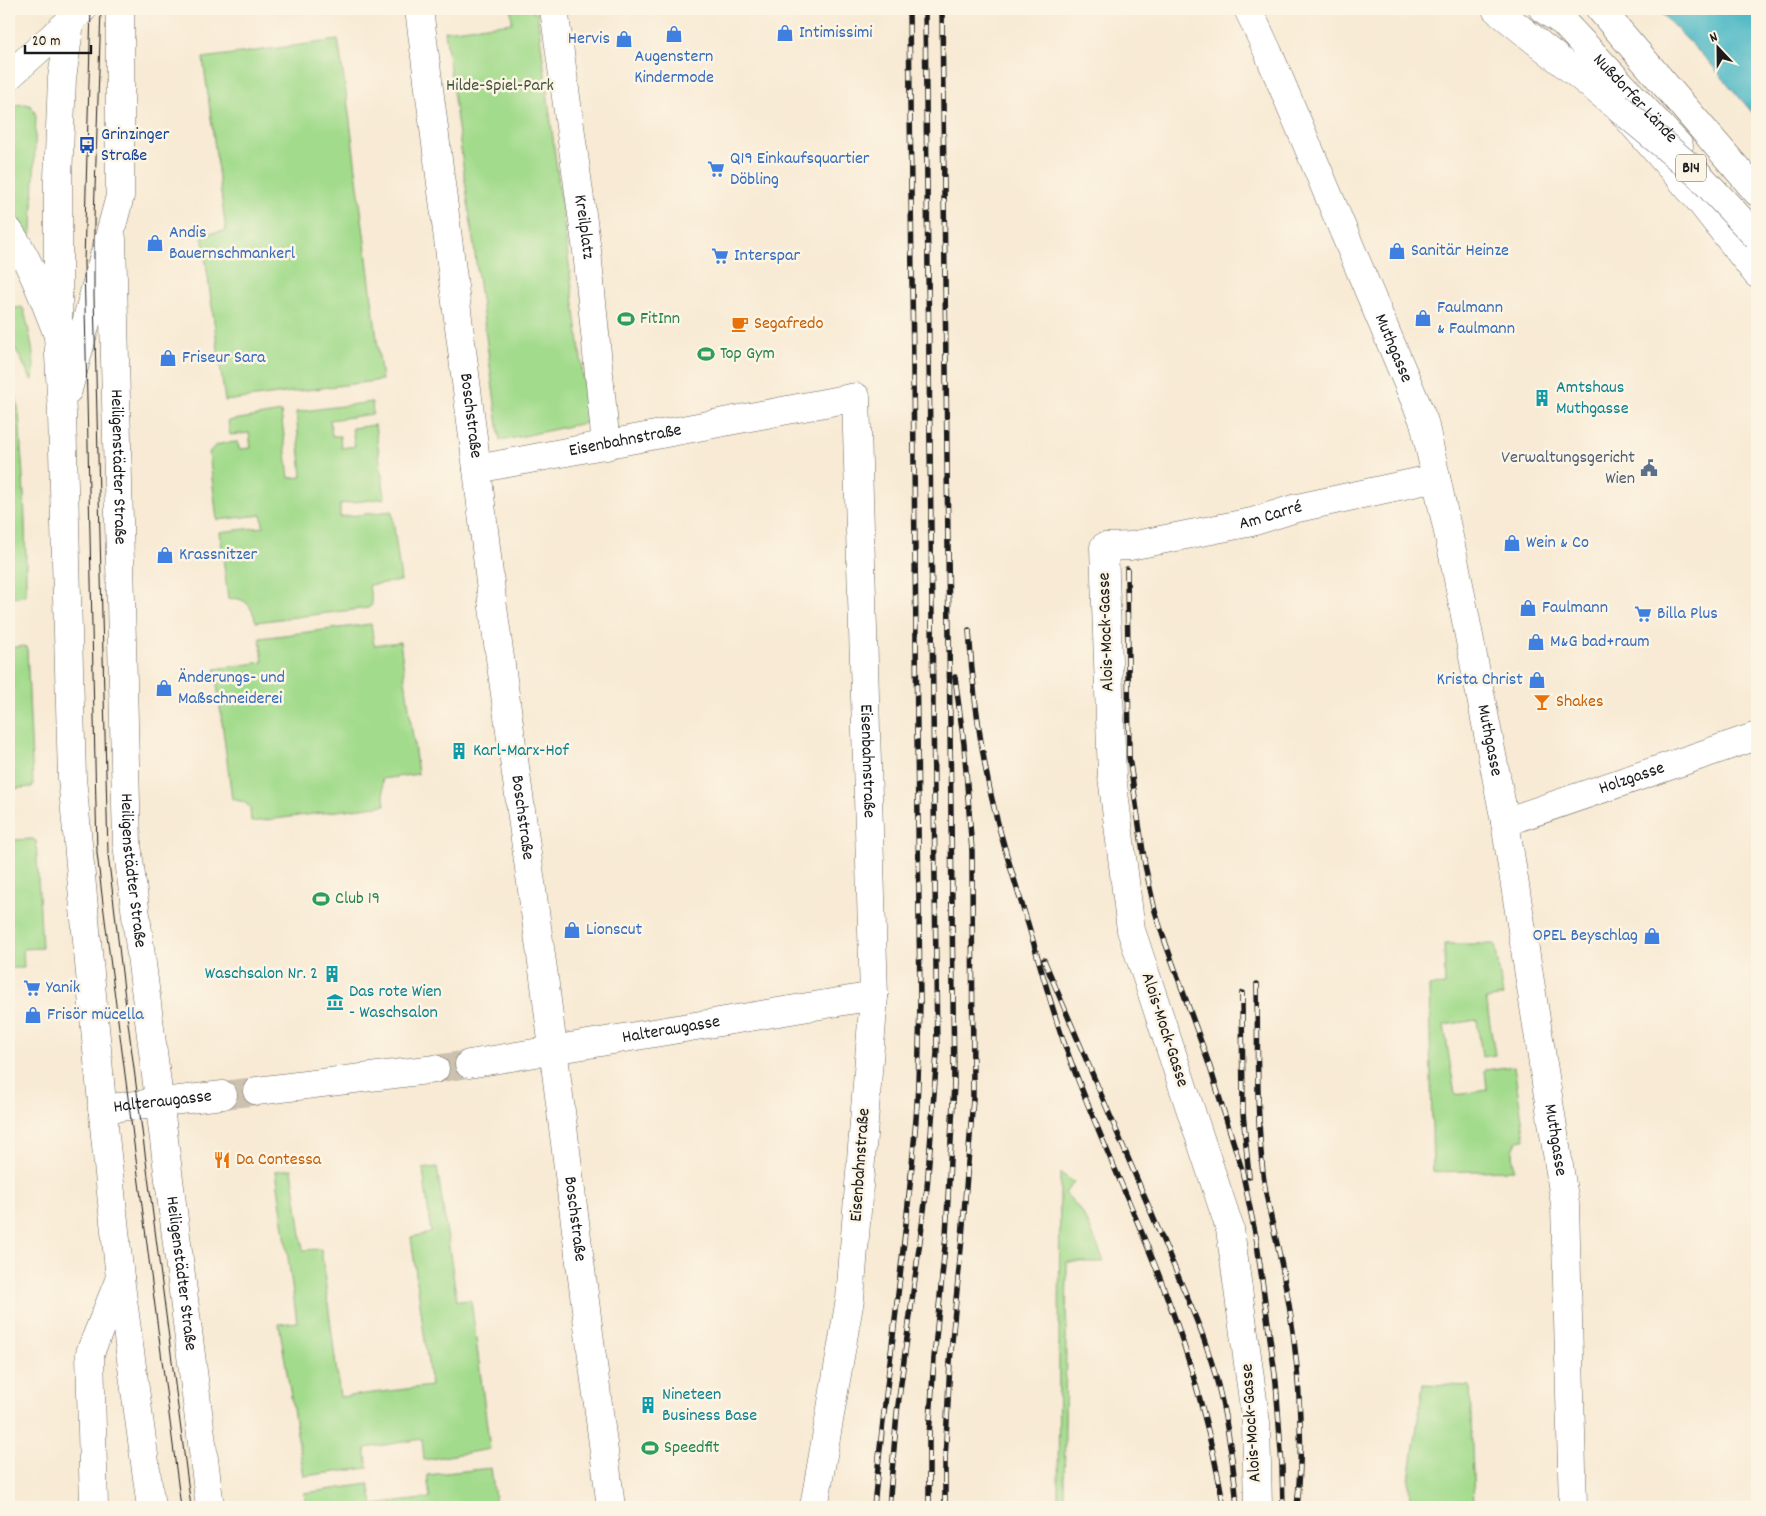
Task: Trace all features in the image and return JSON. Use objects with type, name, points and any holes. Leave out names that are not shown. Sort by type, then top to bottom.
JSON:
[{"type":"main road","name":"Heiligenstädter Straße","points":[[62,414],[120,196],[120,9]]},
{"type":"main road","name":"Boschstraße","points":[[419,9],[492,600],[553,1051],[611,1507]]},
{"type":"main road","name":"Kreilplatz","points":[[554,9],[587,250],[606,446]]},
{"type":"main road","name":"Muthgasse","points":[[1248,9],[1268,52],[1424,422],[1456,569],[1505,822],[1566,1220],[1573,1507]]},
{"type":"main road","name":"B14","points":[[1496,9],[1697,173],[1757,237]]},
{"type":"main road","name":"Nußdorfer Lände","points":[[1543,9],[1563,22],[1696,164],[1757,242]]},
{"type":"main road","points":[[1600,9],[1757,192]]},
{"type":"main road","name":"Heiligenstädter Straße","points":[[75,13],[62,78],[58,179],[58,335],[62,414],[72,778],[102,1109],[120,1278],[151,1507]]},
{"type":"main road","points":[[9,76],[75,13]]},
{"type":"main road","points":[[1618,107],[1699,200],[1757,274]]},
{"type":"main road","name":"Heiligenstädter Straße","points":[[111,229],[127,844],[210,1507]]},
{"type":"main road","points":[[9,231],[22,251],[40,288],[58,335]]},
{"type":"main road","name":"Eisenbahnstraße","points":[[477,469],[606,446],[856,396],[874,996],[850,1299],[814,1507]]},
{"type":"main road","name":"Am Carré","points":[[1104,547],[1138,545],[1252,522],[1293,509],[1436,478]]},
{"type":"main road","name":"Alois-Mock-Gasse","points":[[1104,547],[1112,776],[1131,930],[1230,1229],[1256,1423],[1258,1507]]},
{"type":"main road","name":"Holzgasse","points":[[1505,822],[1757,736]]},
{"type":"main road","name":"Halteraugasse","points":[[469,1064],[874,996]]},
{"type":"main road","points":[[256,1091],[435,1070]]},
{"type":"main road","name":"Halteraugasse","points":[[102,1109],[223,1095]]},
{"type":"main road","name":"Heiligenstädter Straße","points":[[94,1507],[90,1353],[120,1278]]},
{"type":"green space","name":"Hilde-Spiel-Park","points":[[511,9],[532,9],[533,13],[537,12],[589,422],[500,441],[445,31],[512,23]]},
{"type":"green space","points":[[338,40],[349,113],[382,380],[225,401],[202,234],[226,231],[203,58]]},
{"type":"green space","points":[[26,104],[31,106],[36,115],[32,234],[29,236],[9,206],[9,111],[15,105]]},
{"type":"green space","points":[[22,307],[32,346],[34,374],[32,381],[9,336],[9,312]]},
{"type":"green space","points":[[9,377],[13,385],[20,422],[25,521],[26,596],[9,598]]},
{"type":"green space","points":[[372,402],[373,414],[330,420],[332,436],[340,436],[341,448],[355,446],[352,428],[375,425],[385,498],[340,504],[340,517],[392,511],[401,581],[369,585],[372,605],[368,608],[256,622],[250,607],[244,601],[228,599],[220,532],[263,527],[262,515],[217,520],[209,453],[211,449],[225,443],[238,442],[239,449],[251,448],[249,433],[230,435],[228,421],[281,412],[289,478],[302,477],[296,412]]},
{"type":"green space","points":[[371,624],[374,645],[400,642],[418,774],[382,779],[385,805],[251,822],[250,807],[244,802],[232,799],[215,669],[263,662],[260,638]]},
{"type":"green space","points":[[24,646],[27,648],[33,786],[9,789],[9,648]]},
{"type":"green space","points":[[33,839],[36,841],[42,948],[23,949],[24,968],[9,968],[9,840]]},
{"type":"green space","points":[[1444,944],[1495,944],[1503,996],[1486,999],[1495,1055],[1482,1057],[1477,1020],[1444,1025],[1455,1095],[1487,1090],[1485,1070],[1514,1066],[1525,1139],[1517,1140],[1513,1151],[1514,1170],[1433,1172],[1429,986],[1445,985]]},
{"type":"green space","points":[[437,1167],[457,1301],[471,1300],[490,1449],[424,1460],[422,1439],[365,1448],[368,1468],[304,1476],[279,1324],[297,1322],[276,1171],[292,1169],[303,1250],[321,1249],[340,1397],[431,1386],[411,1237],[431,1233],[423,1169]]},
{"type":"green space","points":[[1060,1173],[1074,1182],[1065,1193],[1084,1217],[1104,1262],[1067,1262],[1064,1507],[1058,1507]]},
{"type":"green space","points":[[1423,1384],[1470,1386],[1474,1507],[1410,1507],[1409,1481]]},
{"type":"green space","points":[[491,1468],[496,1507],[306,1507],[304,1493],[369,1484],[373,1505],[430,1498],[427,1475]]},
{"type":"water","points":[[1657,9],[1757,9],[1757,118],[1709,62]]},
{"type":"tunnel","points":[[435,1069],[469,1064]]},
{"type":"tunnel","points":[[223,1095],[257,1091]]},
{"type":"tram line","points":[[91,9],[84,262],[97,853],[181,1507]]},
{"type":"tram line","points":[[101,9],[94,219],[94,296],[108,854],[191,1507]]},
{"type":"railway","points":[[874,1507],[912,1168],[919,1060],[920,1002],[909,9]]},
{"type":"railway","points":[[889,1507],[897,1413],[927,1188],[937,1053],[925,9]]},
{"type":"railway","points":[[929,1507],[929,1436],[934,1358],[946,1236],[954,1084],[942,9]]},
{"type":"railway","points":[[1127,569],[1129,757],[1145,865],[1155,911],[1209,1064],[1242,1170],[1257,1242]]},
{"type":"railway","points":[[969,630],[981,743],[992,799],[1007,854],[1067,1051],[1154,1263],[1184,1346],[1207,1426],[1224,1507]]},
{"type":"railway","points":[[945,1507],[945,1461],[950,1362],[973,1099],[972,851],[964,744],[955,677]]},
{"type":"railway","points":[[1044,960],[1205,1341],[1227,1426],[1237,1507]]},
{"type":"railway","points":[[1257,984],[1258,1103],[1263,1173],[1289,1304],[1299,1392],[1300,1451],[1297,1507]]},
{"type":"railway","points":[[1242,993],[1243,1113],[1249,1177]]},
{"type":"railway","points":[[1256,1236],[1276,1382],[1283,1507]]},
{"type":"place","name":"Intimissimi","points":[[785,33]]},
{"type":"place","name":"Augenstern Kindermode","points":[[674,34]]},
{"type":"place","name":"Hervis","points":[[624,39]]},
{"type":"place","name":"Grinzinger Straße","points":[[87,145]]},
{"type":"place","name":"Q19 Einkaufsquartier Döbling","points":[[716,169]]},
{"type":"place","name":"Andis Bauernschmankerl","points":[[155,243]]},
{"type":"place","name":"Sanitär Heinze","points":[[1397,251]]},
{"type":"place","name":"Interspar","points":[[720,256]]},
{"type":"place","name":"Faulmann & Faulmann","points":[[1423,318]]},
{"type":"place","name":"FitInn","points":[[626,319]]},
{"type":"place","name":"Segafredo","points":[[740,324]]},
{"type":"place","name":"Top Gym","points":[[706,354]]},
{"type":"place","name":"Friseur Sara","points":[[168,358]]},
{"type":"place","name":"Amtshaus Muthgasse","points":[[1542,398]]},
{"type":"place","name":"Verwaltungsgericht Wien","points":[[1649,468]]},
{"type":"place","name":"Wein & Co","points":[[1512,543]]},
{"type":"place","name":"Krassnitzer","points":[[165,555]]},
{"type":"place","name":"Faulmann","points":[[1528,608]]},
{"type":"place","name":"Billa Plus","points":[[1643,614]]},
{"type":"place","name":"M&G bad+raum","points":[[1536,642]]},
{"type":"place","name":"Krista Christ","points":[[1537,680]]},
{"type":"place","name":"Änderungs- und Maßschneiderei","points":[[164,688]]},
{"type":"place","name":"Shakes","points":[[1542,702]]},
{"type":"place","name":"Karl-Marx-Hof","points":[[459,751]]},
{"type":"place","name":"Club 19","points":[[321,899]]},
{"type":"place","name":"Lionscut","points":[[572,930]]},
{"type":"place","name":"OPEL Beyschlag","points":[[1652,936]]},
{"type":"place","name":"Waschsalon Nr. 2","points":[[332,974]]},
{"type":"place","name":"Yanik","points":[[32,988]]},
{"type":"place","name":"Das rote Wien - Waschsalon","points":[[335,1002]]},
{"type":"place","name":"Frisör mücella","points":[[33,1015]]},
{"type":"place","name":"Da Contessa","points":[[222,1160]]},
{"type":"place","name":"Nineteen Business Base","points":[[648,1405]]},
{"type":"place","name":"Speedfit","points":[[650,1448]]}]
